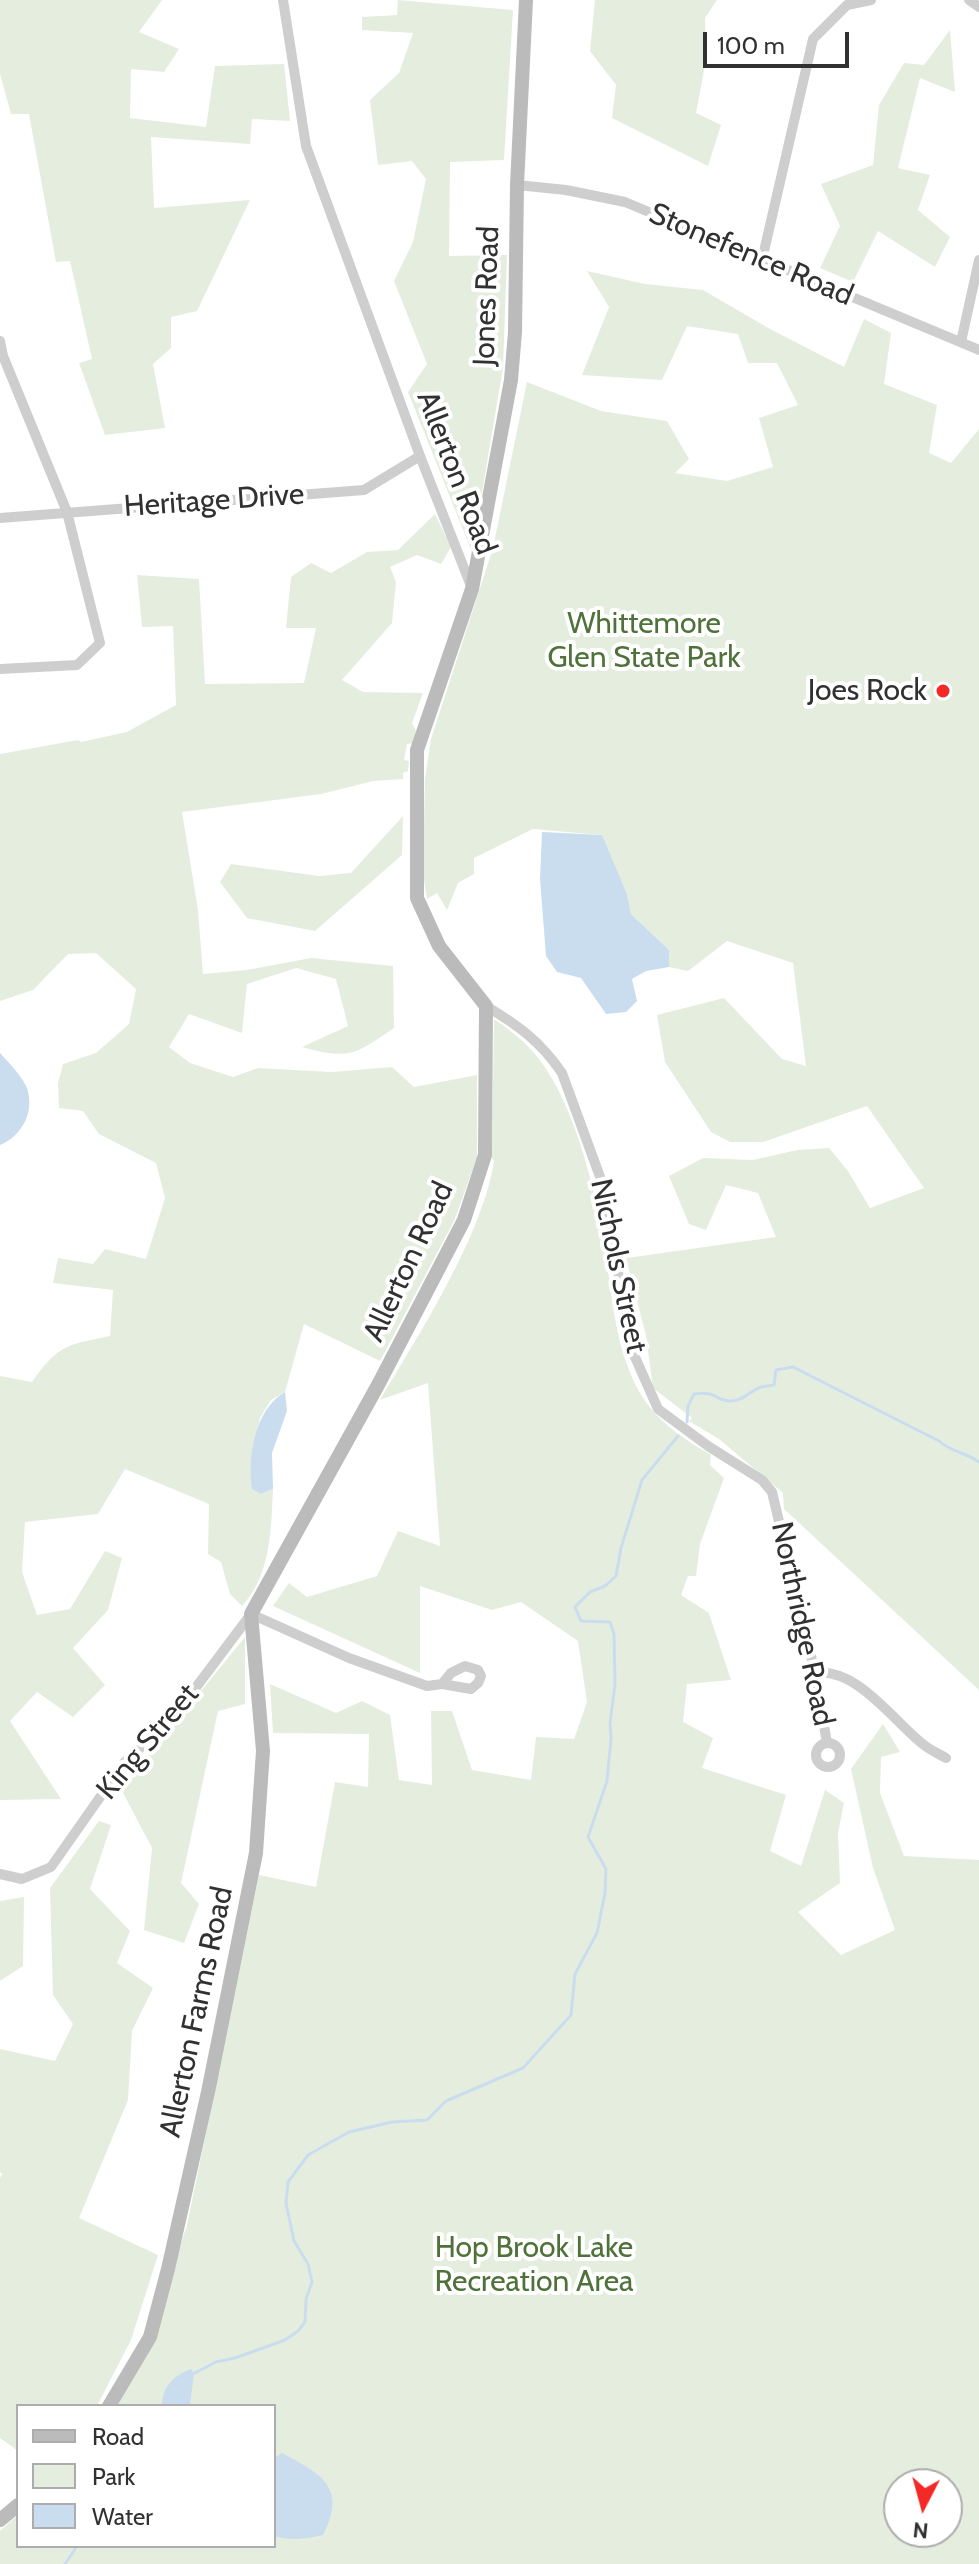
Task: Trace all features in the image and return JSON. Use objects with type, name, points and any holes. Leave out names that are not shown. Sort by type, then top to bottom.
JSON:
[{"type":"street","name":"Allerton Road","points":[[251,1614],[378,1385],[464,1220],[485,1155],[486,1006],[439,946],[417,898],[417,750],[472,589],[306,146],[283,0]]},
{"type":"street","name":"Jones Road","points":[[472,589],[512,371],[526,0]]},
{"type":"street","points":[[762,260],[813,39],[847,5],[871,0]]},
{"type":"street","points":[[969,0],[979,7]]},
{"type":"street","name":"Stonefence Road","points":[[517,185],[566,190],[625,202],[979,350]]},
{"type":"street","points":[[961,342],[979,260]]},
{"type":"street","points":[[0,341],[2,356],[67,512],[100,643],[77,665],[0,669]]},
{"type":"street","name":"Heritage Drive","points":[[0,518],[364,490],[420,456]]},
{"type":"street","name":"Nichols Street","points":[[486,1006],[521,1027],[562,1073],[603,1185],[631,1348],[658,1409],[762,1480],[772,1492],[777,1505]]},
{"type":"street","name":"Northridge Road","points":[[777,1505],[815,1673],[827,1743]]},
{"type":"street","points":[[251,1614],[349,1658],[427,1686],[442,1684]]},
{"type":"street","name":"King Street","points":[[0,1874],[22,1879],[51,1867],[124,1763],[176,1714],[251,1614]]},
{"type":"street","name":"Allerton Farms Road","points":[[110,2404],[150,2337],[168,2269],[208,2092],[256,1853],[263,1751],[251,1614]]},
{"type":"street","points":[[815,1673],[832,1673],[853,1682],[924,1745],[946,1758]]},
{"type":"street","points":[[0,2520],[16,2507]]},
{"type":"green space","points":[[0,0],[162,0],[139,32],[179,49],[164,72],[131,69],[130,118],[206,127],[215,66],[284,64],[290,121],[252,119],[250,144],[151,137],[154,208],[250,200],[197,311],[171,317],[171,348],[153,364],[165,428],[105,435],[79,363],[92,359],[70,261],[56,262],[29,114],[11,114],[0,74]]},
{"type":"green space","points":[[398,0],[513,10],[504,160],[450,162],[449,256],[507,255],[503,368],[472,552],[408,392],[427,364],[394,281],[413,242],[426,179],[412,161],[378,165],[370,100],[399,73],[413,33],[362,30],[362,17],[397,15]]},
{"type":"green space","points":[[595,0],[717,0],[705,18],[706,60],[696,113],[721,125],[708,166],[612,118],[616,85],[590,51]]},
{"type":"green space","points":[[950,30],[955,92],[920,78],[898,168],[930,175],[918,210],[950,237],[935,267],[878,231],[853,282],[820,268],[840,226],[821,184],[873,165],[879,105],[904,63],[924,65]]},
{"type":"green space","name":"Whittemore Glen State Park","points":[[587,271],[645,284],[703,290],[844,367],[864,319],[891,333],[884,384],[937,405],[929,453],[951,463],[979,429],[979,1690],[784,1509],[783,1493],[719,1439],[689,1421],[692,1418],[653,1388],[646,1336],[626,1258],[776,1237],[758,1193],[726,1185],[706,1230],[689,1224],[669,1176],[703,1158],[753,1160],[797,1150],[829,1148],[848,1171],[870,1208],[924,1188],[867,1106],[763,1142],[730,1142],[711,1132],[665,1062],[657,1015],[724,998],[782,1059],[806,1066],[793,963],[727,941],[688,971],[669,967],[669,950],[631,914],[627,894],[601,835],[533,829],[474,858],[474,874],[458,883],[447,910],[437,893],[427,899],[423,873],[425,779],[431,739],[493,548],[527,382],[601,411],[667,421],[689,459],[675,473],[727,481],[773,467],[759,418],[798,405],[777,363],[748,363],[738,334],[687,326],[662,380],[582,375],[609,307]]},
{"type":"green space","points":[[435,514],[451,547],[441,564],[417,555],[390,567],[396,582],[392,623],[342,680],[363,692],[423,693],[412,723],[416,731],[413,743],[407,744],[404,760],[409,761],[408,771],[403,773],[403,779],[373,781],[321,794],[182,812],[198,910],[203,974],[247,970],[311,958],[393,966],[394,1028],[360,1049],[342,1054],[302,1047],[348,1026],[336,979],[296,968],[247,984],[242,1033],[189,1014],[169,1047],[190,1063],[233,1077],[258,1068],[332,1072],[392,1067],[414,1087],[477,1075],[477,1158],[454,1221],[380,1361],[304,1324],[285,1392],[271,1400],[260,1418],[250,1473],[261,1494],[273,1489],[270,1535],[259,1580],[242,1606],[230,1594],[221,1562],[208,1554],[209,1504],[125,1469],[98,1514],[25,1522],[22,1572],[37,1615],[70,1609],[105,1551],[122,1558],[108,1610],[73,1648],[105,1685],[73,1717],[37,1692],[10,1721],[61,1799],[0,1800],[0,1376],[32,1382],[50,1360],[65,1348],[110,1336],[113,1290],[53,1283],[58,1258],[93,1264],[105,1249],[146,1259],[165,1198],[156,1163],[99,1134],[83,1111],[59,1108],[58,1083],[63,1064],[96,1053],[129,1024],[136,989],[96,953],[68,954],[33,990],[0,1001],[0,754],[127,732],[176,705],[173,626],[142,627],[137,575],[199,579],[205,684],[304,683],[316,628],[286,628],[291,577],[311,563],[331,573],[367,552],[398,550]]},
{"type":"green space","points":[[403,816],[402,855],[315,931],[247,918],[220,882],[231,864],[319,876],[351,873]]},
{"type":"green space","name":"Hop Brook Lake Recreation Area","points":[[494,1019],[539,1059],[564,1101],[574,1125],[596,1201],[621,1346],[635,1383],[645,1401],[667,1425],[711,1455],[710,1465],[724,1478],[700,1544],[696,1576],[688,1576],[681,1595],[709,1613],[731,1680],[687,1684],[683,1722],[713,1738],[702,1768],[786,1795],[770,1851],[801,1866],[825,1790],[844,1803],[838,1833],[840,1883],[798,1912],[841,1955],[895,1930],[873,1868],[851,1769],[883,1724],[900,1752],[881,1757],[880,1793],[904,1856],[979,1860],[979,2564],[0,2564],[0,2531],[16,2517],[16,2548],[276,2548],[276,2404],[117,2404],[146,2352],[187,2225],[259,1875],[316,1887],[335,1782],[368,1787],[369,1734],[273,1733],[270,1684],[336,1713],[362,1701],[390,1715],[399,1780],[432,1785],[431,1711],[452,1711],[472,1770],[531,1780],[536,1737],[574,1739],[587,1702],[578,1641],[521,1602],[492,1610],[420,1586],[420,1673],[273,1606],[289,1583],[307,1597],[377,1576],[398,1531],[440,1546],[428,1383],[380,1400],[463,1253],[487,1190],[494,1161]]},
{"type":"green space","points":[[245,1637],[245,1704],[218,1711],[181,1883],[199,1904],[184,1943],[144,1930],[152,1848],[121,1789]]},
{"type":"green space","points":[[99,1821],[111,1825],[90,1889],[130,1931],[117,1963],[153,1988],[132,2031],[128,2100],[79,2218],[158,2255],[131,2340],[98,2404],[16,2404],[16,2450],[0,2438],[0,2049],[55,2061],[73,2024],[53,1995],[50,1888]]},
{"type":"green space","points":[[24,1897],[23,1966],[0,1981],[0,1901]]},
{"type":"water","points":[[542,832],[602,835],[627,894],[631,914],[669,950],[669,967],[646,971],[632,979],[637,1001],[626,1012],[606,1014],[581,978],[557,972],[546,956],[540,879]]},
{"type":"water","points":[[0,1053],[25,1083],[29,1106],[25,1122],[15,1136],[0,1145]]},
{"type":"water","points":[[285,1392],[287,1411],[272,1453],[273,1489],[261,1494],[252,1489],[251,1463],[255,1435],[266,1410]]},
{"type":"water","points":[[191,2369],[194,2373],[190,2404],[162,2404],[164,2393],[179,2375]]},
{"type":"water","points":[[282,2453],[308,2468],[326,2484],[333,2505],[323,2535],[298,2539],[276,2537],[276,2457]]},
{"type":"waterway","points":[[687,1422],[688,1406],[694,1394],[735,1401],[761,1387],[774,1385],[776,1370],[793,1367],[979,1462]]},
{"type":"waterway","points":[[191,2375],[216,2362],[285,2340],[305,2322],[306,2299],[312,2282],[308,2264],[294,2241],[286,2203],[288,2182],[308,2155],[349,2132],[392,2122],[427,2120],[446,2101],[523,2068],[571,2015],[575,1974],[597,1933],[605,1893],[606,1869],[588,1837],[607,1781],[615,1684],[614,1634],[610,1622],[581,1621],[575,1607],[590,1592],[605,1586],[616,1576],[621,1548],[642,1480],[678,1436]]},
{"type":"waterway","points":[[65,2564],[76,2548]]},
{"type":"place","name":"Joes Rock","points":[[943,691]]}]
